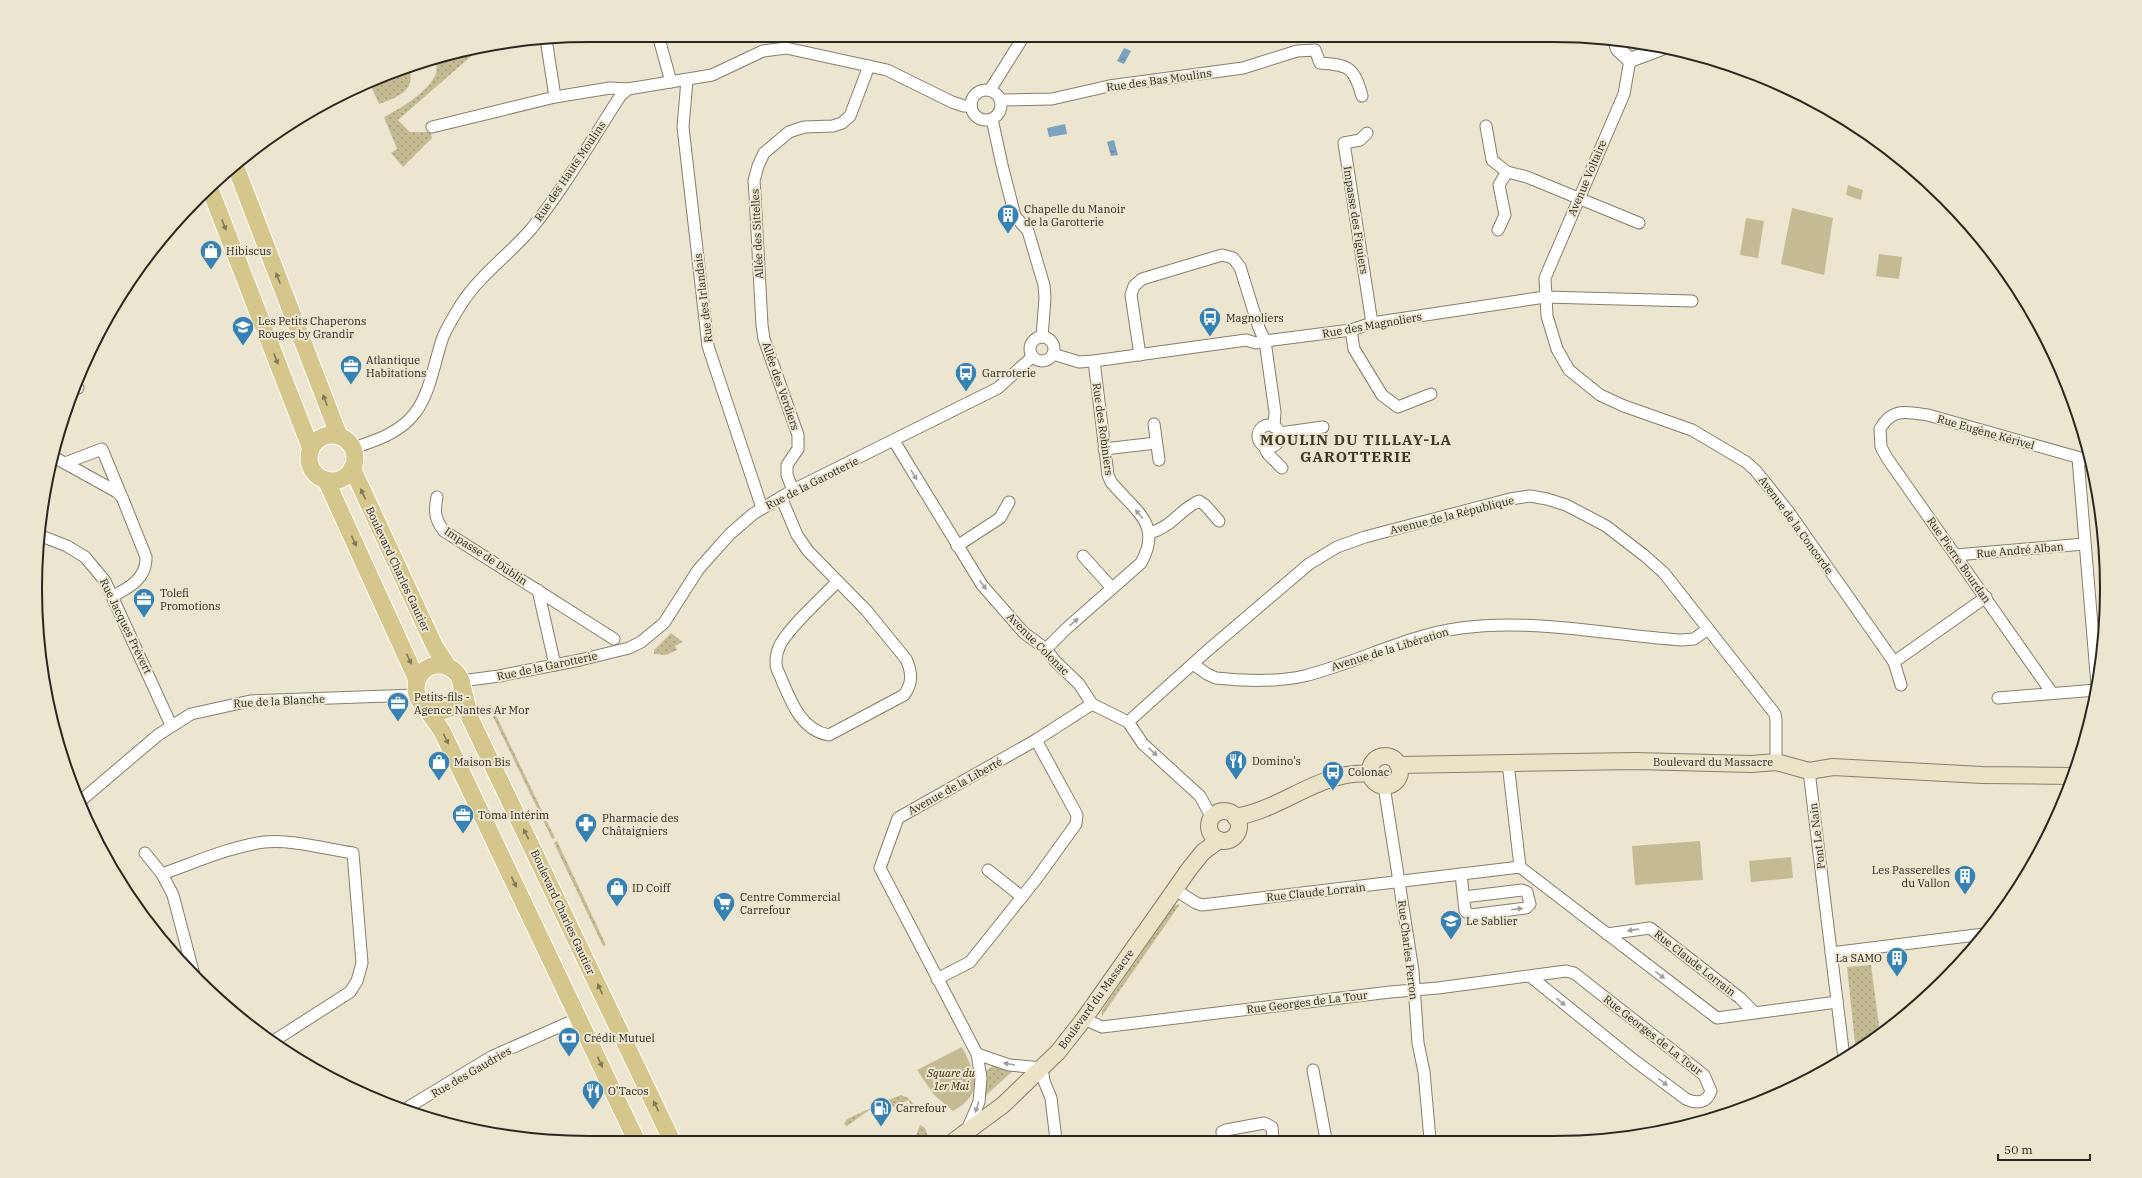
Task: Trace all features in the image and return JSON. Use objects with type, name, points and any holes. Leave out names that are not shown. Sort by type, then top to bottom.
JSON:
[{"type":"main road","points":[[237,171],[339,436]]},
{"type":"main road","points":[[212,193],[311,449]]},
{"type":"main road","points":[[326,480],[341,479],[352,468],[355,456],[352,448],[347,441],[339,436],[323,437],[314,444],[311,449],[310,460],[312,469],[326,480],[419,694],[442,731],[634,1136]]},
{"type":"main road","name":"Boulevard Charles Gautier","points":[[352,468],[436,647],[448,667]]},
{"type":"main road","points":[[430,667],[448,667],[461,681],[462,693],[459,700],[452,708],[441,712],[434,711],[419,694],[420,674],[430,667]]},
{"type":"main road","name":"Boulevard Charles Gautier","points":[[461,681],[470,718],[670,1136]]},
{"type":"main road","points":[[1382,757],[1392,758],[1398,765],[1400,772],[1397,780],[1392,784],[1384,786],[1375,782],[1371,774],[1373,763],[1382,757]]},
{"type":"main road","name":"Boulevard du Massacre","points":[[1398,765],[1635,762],[1751,764],[1776,762],[1808,771],[1833,767],[1982,775],[2067,776]]},
{"type":"main road","points":[[1235,817],[1257,812],[1319,784],[1356,773],[1371,774]]},
{"type":"main road","points":[[1223,811],[1235,817],[1239,825],[1237,833],[1231,839],[1219,840],[1210,831],[1212,818],[1223,811]]},
{"type":"main road","name":"Boulevard du Massacre","points":[[960,1136],[1003,1106],[1042,1068],[1084,1019],[1174,889],[1203,852],[1219,840]]},
{"type":"street","points":[[660,42],[671,82]]},
{"type":"street","points":[[990,90],[1020,42]]},
{"type":"street","points":[[547,44],[554,97]]},
{"type":"street","points":[[1617,46],[1618,49],[1630,60],[1652,52]]},
{"type":"street","points":[[432,127],[532,101],[610,88],[628,89],[712,75],[763,51],[786,48],[887,70],[952,102],[964,106],[971,106]]},
{"type":"street","name":"Rue des Bas Moulins","points":[[1001,100],[1052,99],[1109,86],[1243,68],[1297,51],[1315,50],[1320,63],[1340,64],[1349,68],[1356,76],[1362,96]]},
{"type":"street","name":"Avenue Voltaire","points":[[1545,297],[1547,273],[1624,94],[1630,60]]},
{"type":"street","name":"Allée des Sittelles","points":[[762,325],[754,180],[758,166],[764,153],[776,140],[789,132],[804,127],[833,126],[842,123],[850,116],[869,66]]},
{"type":"street","name":"Rue des Irlandais","points":[[687,80],[683,127],[708,346],[762,508]]},
{"type":"street","name":"Rue des Hauts Moulins","points":[[352,448],[385,437],[398,429],[414,414],[422,402],[449,323],[463,301],[472,288],[531,229],[553,199],[621,95],[628,89]]},
{"type":"street","points":[[981,90],[990,90],[995,92],[1001,100],[1001,109],[992,119],[982,120],[974,114],[971,106],[973,96],[981,90]]},
{"type":"street","points":[[992,119],[1002,165],[1016,216],[1028,231],[1044,285],[1045,298],[1042,337]]},
{"type":"street","points":[[1486,126],[1492,160],[1507,172],[1527,177],[1639,223]]},
{"type":"street","name":"Impasse des Figuiers","points":[[1367,133],[1360,140],[1344,143],[1372,323]]},
{"type":"street","points":[[1498,230],[1505,215],[1499,185],[1507,172]]},
{"type":"street","points":[[1140,355],[1131,295],[1134,286],[1142,280],[1222,256],[1233,258],[1240,267],[1259,328],[1265,342],[1277,430],[1280,440],[1272,447],[1264,446]]},
{"type":"street","name":"Rue des Magnoliers","points":[[1053,354],[1079,362],[1246,340],[1256,343],[1265,342],[1351,330],[1372,323],[1545,297],[1692,301]]},
{"type":"street","name":"Avenue de la Concorde","points":[[1545,297],[1547,316],[1558,349],[1570,370],[1600,395],[1624,406],[1692,430],[1746,462],[1756,471],[1788,511],[1894,662],[1901,685]]},
{"type":"street","name":"Allée des Verdiers","points":[[762,325],[764,339],[798,435],[798,449],[787,464],[787,475],[793,490]]},
{"type":"street","points":[[1351,330],[1354,349],[1382,394],[1398,407],[1431,394]]},
{"type":"street","points":[[1042,337],[1052,343],[1053,354],[1044,362],[1032,357],[1030,350],[1032,342],[1042,337]]},
{"type":"street","name":"Rue de la Garotterie","points":[[461,681],[555,665],[618,651],[641,642],[664,623],[698,570],[730,534],[762,508],[793,490],[998,388],[1032,357]]},
{"type":"street","name":"Rue des Robiniers","points":[[1094,361],[1104,449],[1111,482],[1142,518],[1150,532]]},
{"type":"street","name":"Rue Eugène Kérivel","points":[[1883,423],[1891,415],[1906,412],[1928,415],[2084,459]]},
{"type":"street","name":"Rue Pierre Bourdan","points":[[1883,423],[1880,429],[1880,438],[1887,458],[2052,693]]},
{"type":"street","points":[[1154,424],[1158,460]]},
{"type":"street","points":[[1282,468],[1268,454],[1258,438],[1260,430],[1266,426],[1277,430],[1323,428]]},
{"type":"street","name":"Avenue Colonac","points":[[894,441],[982,585],[1024,633],[1046,649],[1055,661],[1079,684],[1092,704]]},
{"type":"street","points":[[1104,449],[1156,442]]},
{"type":"street","points":[[65,463],[102,449],[146,557],[146,563],[140,577],[128,589],[113,596]]},
{"type":"street","points":[[2078,458],[2095,661]]},
{"type":"street","points":[[58,459],[117,492],[122,497]]},
{"type":"street","name":"Avenue de la République","points":[[1128,722],[1309,564],[1337,547],[1364,537],[1510,499],[1530,496],[1547,499],[1566,505],[1583,513],[1629,542],[1664,573],[1774,714],[1776,720],[1776,762]]},
{"type":"street","name":"Impasse de Dublin","points":[[437,497],[435,514],[444,531],[614,639]]},
{"type":"street","points":[[781,497],[796,535],[808,551],[866,610],[901,653],[910,668],[912,678],[909,688],[904,695],[829,735],[815,731],[802,720],[777,669],[776,662],[777,652],[784,638],[837,582]]},
{"type":"street","points":[[957,546],[1000,518],[1009,502]]},
{"type":"street","points":[[1046,649],[1067,628],[1141,563],[1148,550],[1150,532],[1167,526],[1193,504],[1199,502],[1205,505],[1219,521]]},
{"type":"street","name":"Rue Jacques Prévert","points":[[45,537],[67,546],[85,557],[102,576],[113,596],[171,725]]},
{"type":"street","name":"Rue André Alban","points":[[1956,555],[2084,544]]},
{"type":"street","points":[[1083,556],[1112,588]]},
{"type":"street","name":"Impasse de Dublin","points":[[538,590],[555,665]]},
{"type":"street","points":[[1894,662],[1986,597]]},
{"type":"street","name":"Avenue de la Libération","points":[[1193,664],[1207,674],[1216,678],[1282,678],[1322,670],[1421,637],[1460,628],[1528,625],[1681,640],[1694,639],[1708,629]]},
{"type":"street","points":[[1998,698],[2090,690]]},
{"type":"street","name":"Rue de la Blanche","points":[[84,798],[171,725],[191,714],[250,701],[419,694]]},
{"type":"street","points":[[1092,704],[1128,722],[1143,744],[1200,796],[1212,818]]},
{"type":"street","name":"Avenue de la Liberté","points":[[960,1136],[979,1102],[980,1078],[976,1054],[880,868],[898,818],[1036,740],[1092,704]]},
{"type":"street","points":[[937,979],[970,962],[1022,897],[1076,824],[1077,814],[1036,740]]},
{"type":"street","points":[[1508,763],[1520,867],[1717,1018],[1837,1002]]},
{"type":"street","name":"Pont Le Nain","points":[[1808,771],[1843,1052]]},
{"type":"street","name":"Rue Charles Perron","points":[[1384,786],[1414,990],[1418,1043],[1424,1072],[1430,1136]]},
{"type":"street","points":[[162,874],[222,852],[266,842],[281,842],[353,853],[362,963],[358,981],[344,998],[278,1039]]},
{"type":"street","points":[[145,853],[162,874],[173,895],[191,964]]},
{"type":"street","name":"Rue Claude Lorrain","points":[[1174,889],[1196,903],[1202,905],[1520,867]]},
{"type":"street","points":[[988,870],[1022,897]]},
{"type":"street","points":[[1461,874],[1465,911],[1470,915],[1526,908],[1530,904],[1527,892],[1522,890],[1464,897]]},
{"type":"street","name":"Rue Claude Lorrain","points":[[1607,934],[1650,928],[1740,998],[1754,1012]]},
{"type":"street","points":[[1831,953],[1976,935]]},
{"type":"street","name":"Rue Georges de La Tour","points":[[1084,1019],[1102,1027],[1531,977],[1566,971],[1574,973],[1704,1075],[1711,1091],[1709,1097],[1705,1101],[1695,1103],[1686,1099],[1635,1061],[1531,977]]},
{"type":"street","name":"Rue des Gaudries","points":[[410,1106],[491,1057],[579,1018]]},
{"type":"street","points":[[976,1054],[1009,1065],[1042,1068],[1044,1081],[1051,1098],[1056,1136]]},
{"type":"street","points":[[1313,1070],[1325,1136]]},
{"type":"street","points":[[1222,1136],[1222,1132],[1226,1130],[1264,1123],[1272,1127],[1273,1136]]},
{"type":"green space","points":[[472,55],[398,120],[410,132],[430,132],[432,138],[403,167],[391,153],[397,149],[384,117],[414,99],[421,93],[433,80],[436,73],[436,64]]},
{"type":"green space","points":[[410,72],[410,81],[408,87],[399,95],[379,104],[372,88]]},
{"type":"green space","points":[[1848,185],[1863,190],[1861,200],[1846,195]]},
{"type":"green space","points":[[1792,208],[1833,218],[1824,275],[1781,264]]},
{"type":"green space","points":[[1746,218],[1764,221],[1758,258],[1740,255]]},
{"type":"green space","points":[[1879,254],[1902,257],[1899,279],[1876,276]]},
{"type":"green space","points":[[671,633],[683,642],[675,646],[677,650],[666,655],[654,654],[654,650]]},
{"type":"green space","points":[[491,705],[555,838],[552,839],[488,706]]},
{"type":"green space","points":[[557,841],[606,945],[603,946],[554,843]]},
{"type":"green space","points":[[1700,841],[1703,880],[1635,885],[1632,846]]},
{"type":"green space","points":[[1791,857],[1793,878],[1751,882],[1749,861]]},
{"type":"green space","points":[[1180,904],[1102,1016],[1102,1010],[1174,906]]},
{"type":"green space","points":[[1871,965],[1879,1028],[1855,1045],[1847,967]]},
{"type":"green space","name":"Square du 1er Mai","points":[[962,1047],[971,1066],[974,1083],[973,1090],[969,1098],[953,1111],[934,1095],[917,1070]]},
{"type":"green space","points":[[994,1065],[1015,1069],[985,1096],[984,1073]]},
{"type":"green space","points":[[901,1095],[908,1098],[915,1106],[906,1110],[905,1109],[911,1106],[909,1100],[898,1105],[901,1112],[885,1101]]},
{"type":"green space","points":[[875,1106],[847,1126],[844,1124],[847,1119]]},
{"type":"green space","points":[[920,1125],[925,1128],[928,1136],[916,1136]]},
{"type":"water","points":[[1124,48],[1131,51],[1124,64],[1117,61]]},
{"type":"water","points":[[1065,124],[1067,134],[1049,137],[1047,128]]},
{"type":"water","points":[[1114,140],[1118,155],[1111,156],[1107,142]]},
{"type":"place","name":"Chapelle du Manoir de la Garotterie","points":[[1008,234]]},
{"type":"place","name":"Hibiscus","points":[[211,270]]},
{"type":"place","name":"Magnoliers","points":[[1210,338]]},
{"type":"place","name":"Les Petits Chaperons Rouges by Grandir","points":[[243,346]]},
{"type":"place","name":"Atlantique Habitations","points":[[351,386]]},
{"type":"place","name":"Garroterie","points":[[966,392]]},
{"type":"place","name":"Tolefi Promotions","points":[[144,618]]},
{"type":"place","name":"Petits-fils - Agence Nantes Ar Mor","points":[[398,722]]},
{"type":"place","name":"Domino's","points":[[1236,780]]},
{"type":"place","name":"Maison Bis","points":[[439,782]]},
{"type":"place","name":"Colonac","points":[[1333,792]]},
{"type":"place","name":"Toma Intérim","points":[[463,834]]},
{"type":"place","name":"Pharmacie des Châtaigniers","points":[[586,844]]},
{"type":"place","name":"Les Passerelles du Vallon","points":[[1965,896]]},
{"type":"place","name":"ID Coiff","points":[[617,908]]},
{"type":"place","name":"Centre Commercial Carrefour","points":[[724,922]]},
{"type":"place","name":"Le Sablier","points":[[1451,940]]},
{"type":"place","name":"La SAMO","points":[[1897,978]]},
{"type":"place","name":"Crédit Mutuel","points":[[569,1058]]},
{"type":"place","name":"O'Tacos","points":[[593,1110]]},
{"type":"place","name":"Carrefour","points":[[881,1128]]},
{"type":"district","name":"MOULIN DU TILLAY-LA GAROTTERIE","points":[[1356,448]]}]
